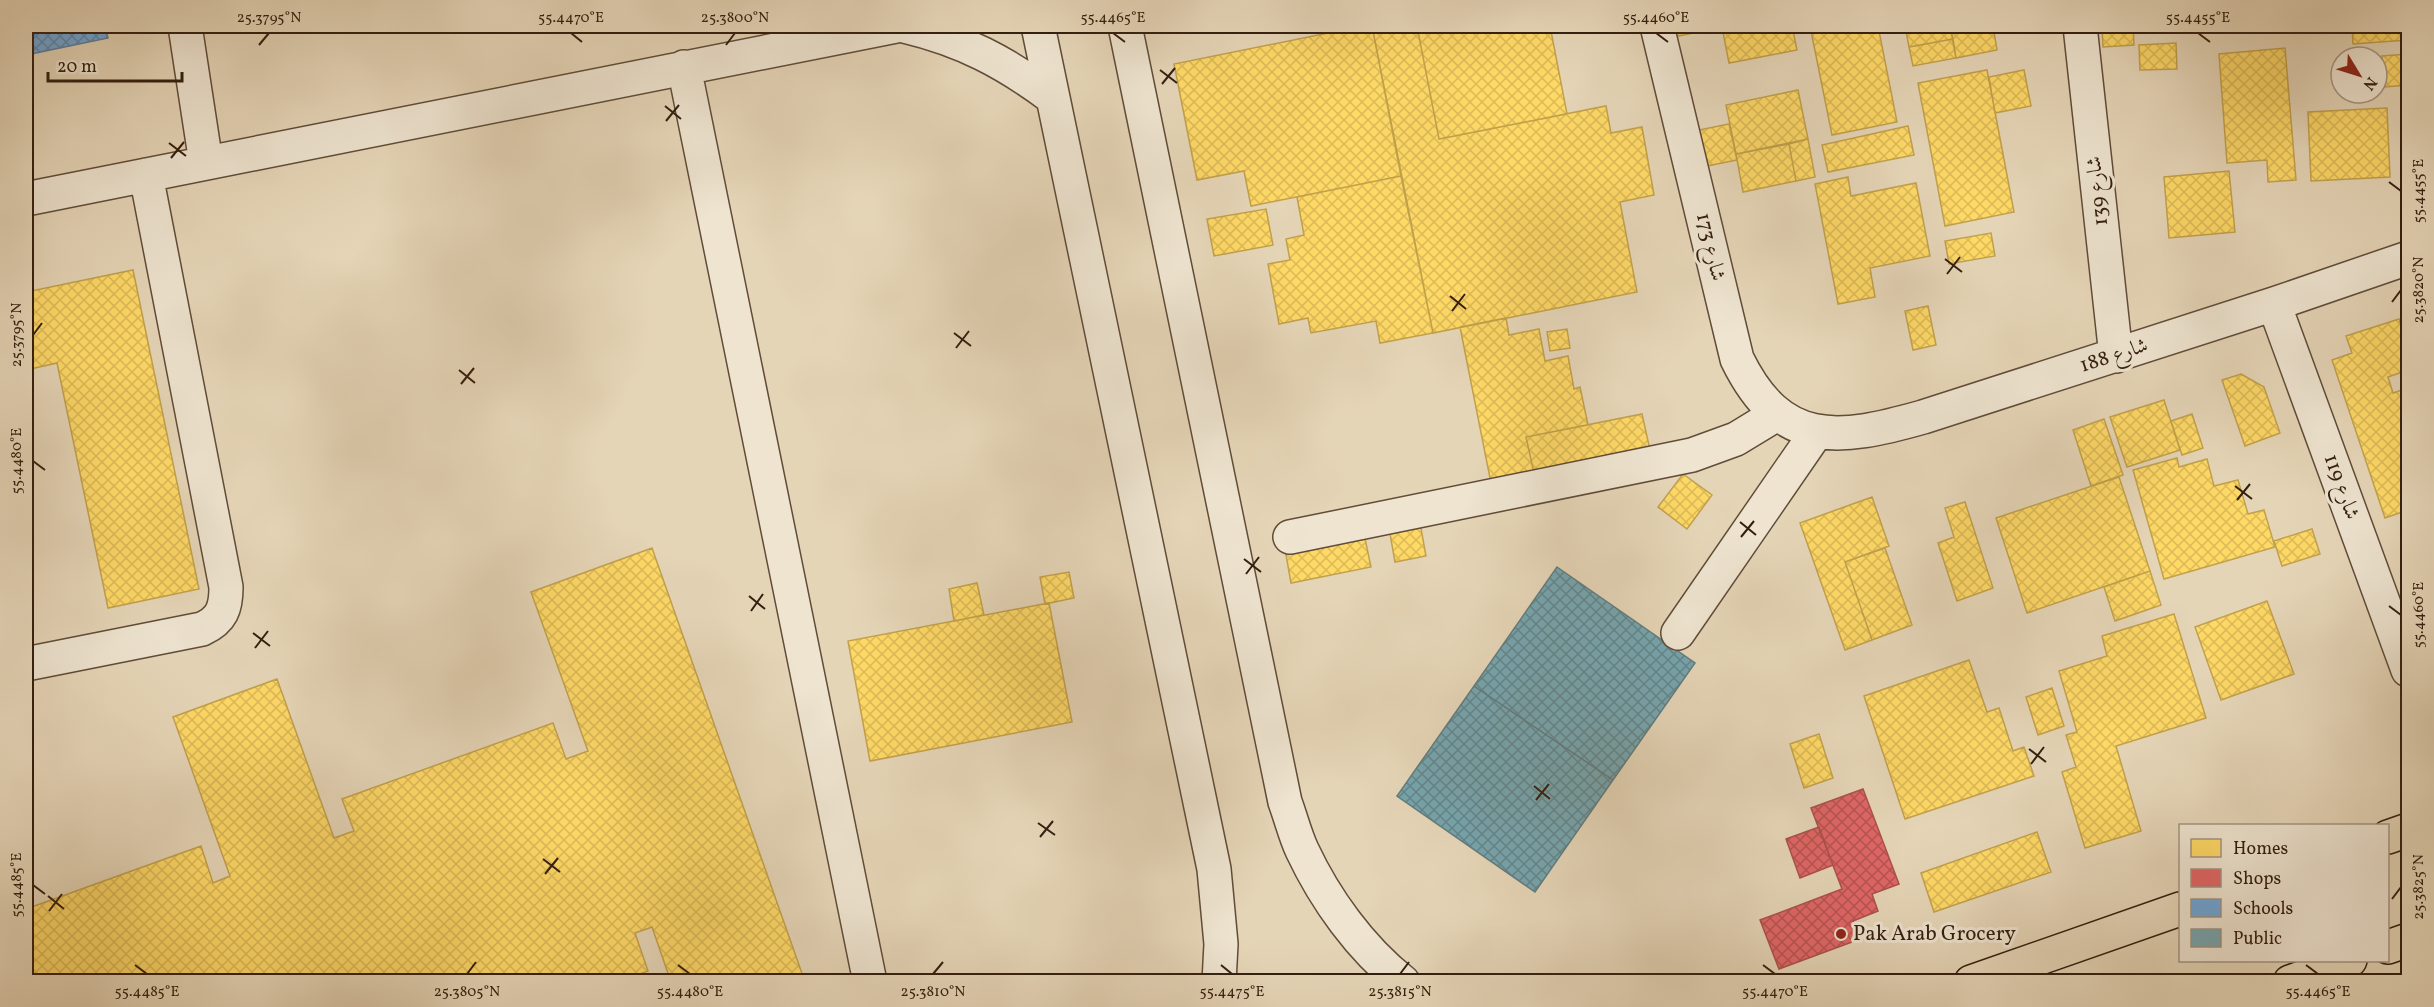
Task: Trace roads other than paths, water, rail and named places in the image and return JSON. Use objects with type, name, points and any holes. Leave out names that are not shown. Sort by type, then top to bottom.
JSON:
[{"type":"main road","points":[[2389,837],[2409,830]]},
{"type":"main road","points":[[1971,981],[2179,910]]},
{"type":"main road","points":[[2389,947],[2409,940]]},
{"type":"main road","points":[[2290,981],[2344,962]]},
{"type":"street","points":[[185,26],[206,163]]},
{"type":"street","points":[[26,199],[896,26]]},
{"type":"street","points":[[904,26],[955,40],[997,59],[1053,98]]},
{"type":"street","points":[[1038,26],[1214,869],[1220,926],[1219,981]]},
{"type":"street","points":[[1125,26],[1286,802],[1301,848],[1320,884],[1342,917],[1398,980]]},
{"type":"street","name":"شارع 173","points":[[1657,26],[1737,359],[1747,380],[1777,414],[1795,425],[1816,433]]},
{"type":"street","name":"شارع 139","points":[[2080,26],[2115,356]]},
{"type":"street","points":[[684,68],[870,981]]},
{"type":"street","points":[[26,664],[202,628],[214,624],[223,614],[226,587],[146,175]]},
{"type":"street","name":"شارع 188","points":[[1816,433],[1856,432],[1890,426],[2115,356],[2409,258]]},
{"type":"street","name":"شارع 119","points":[[2274,304],[2409,670]]},
{"type":"street","points":[[1290,537],[1692,455],[1736,438],[1777,414]]},
{"type":"street","points":[[1678,633],[1816,433]]},
{"type":"place","name":"Pak Arab Grocery","points":[[1841,934]]}]
